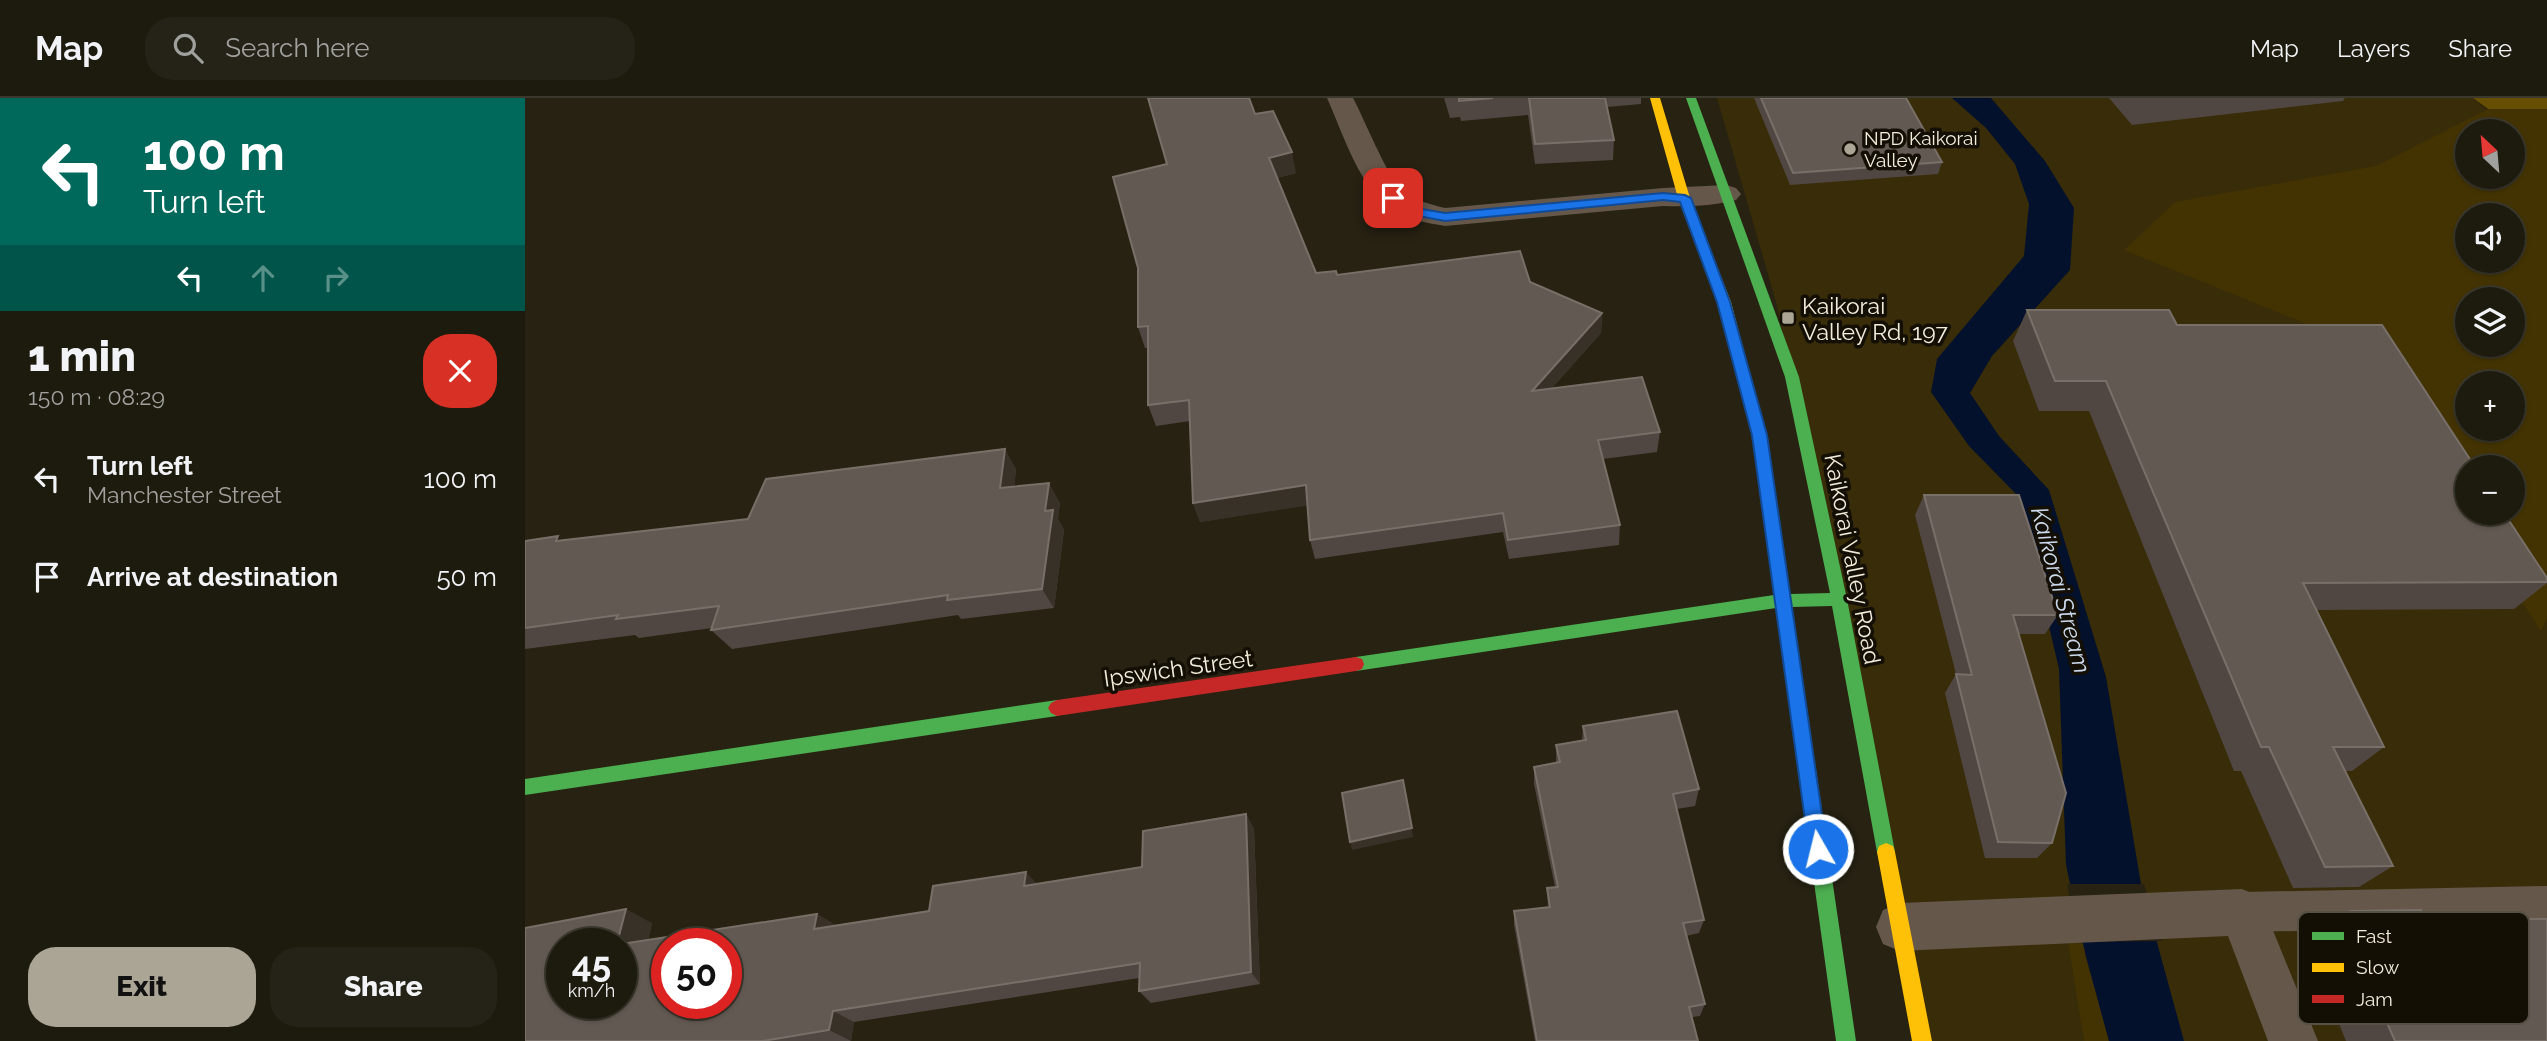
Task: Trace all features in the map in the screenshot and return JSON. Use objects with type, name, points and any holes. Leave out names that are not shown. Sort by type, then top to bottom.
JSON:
[{"type":"main road","points":[[1655,98],[1685,198],[1724,302],[1759,435],[1846,1041]]},
{"type":"main road","name":"Kaikorai Valley Road","points":[[1691,98],[1792,377],[1839,599],[1922,1041]]},
{"type":"main road","name":"Ipswich Street","points":[[525,787],[1782,601],[1839,599]]},
{"type":"street","points":[[1341,98],[1383,186],[1393,198],[1413,211],[1445,217],[1725,194]]},
{"type":"street","points":[[1901,927],[2242,912],[2293,1041]]},
{"type":"lane","points":[[2242,912],[2547,906]]},
{"type":"shaded area","points":[[1717,98],[2473,98],[2498,119],[2455,119],[2455,189],[2525,189],[2525,142],[2547,161],[2547,1041],[1932,1041],[1776,302]]},
{"type":"shaded area","points":[[2473,98],[2547,98],[2547,109],[2488,109]]},
{"type":"shaded area","points":[[2488,109],[2547,109],[2547,618],[2541,631],[2472,525],[2525,525],[2525,455],[2455,455],[2455,499],[2353,343],[2124,250],[2175,202],[2376,166],[2455,126],[2455,189],[2525,189],[2525,119],[2468,119]]},
{"type":"shaded area","points":[[2068,942],[2083,944],[2109,1041],[2084,1041]]},
{"type":"water","name":"Kaikorai Stream","points":[[1952,98],[1991,98],[2045,161],[2074,208],[2070,270],[1992,356],[1970,393],[1999,436],[2049,490],[2106,677],[2141,884],[2184,1041],[2109,1041],[2086,957],[2066,865],[2059,669],[2019,497],[1969,446],[1931,392],[1937,359],[2024,256],[2029,204],[2015,164],[1986,128]]},
{"type":"pier","points":[[2067,884],[2144,884],[2162,941],[2079,942]]},
{"type":"building","points":[[1148,98],[1249,98],[1255,114],[1273,111],[1292,152],[1269,158],[1316,273],[1336,271],[1337,275],[1520,251],[1530,282],[1602,313],[1532,391],[1642,377],[1660,432],[1598,440],[1620,525],[1508,540],[1503,513],[1310,540],[1306,485],[1193,503],[1189,400],[1148,405],[1148,326],[1138,327],[1138,268],[1113,177],[1167,164]]},
{"type":"building","points":[[1459,98],[1493,98],[1459,101]]},
{"type":"building","points":[[1529,98],[1605,98],[1614,140],[1535,144]]},
{"type":"building","name":"NPD Kaikorai Valley","points":[[1761,98],[1906,98],[1942,162],[1793,173]]},
{"type":"building","points":[[2027,310],[2169,310],[2177,325],[2382,325],[2455,436],[2455,441],[2458,441],[2467,455],[2455,455],[2455,525],[2512,525],[2547,578],[2547,582],[2303,583],[2384,747],[2333,747],[2393,866],[2325,867],[2269,747],[2261,747],[2106,381],[2055,381]]},
{"type":"building","points":[[1005,449],[1000,488],[1049,483],[1045,511],[1053,510],[1042,589],[947,600],[948,595],[711,630],[719,606],[616,619],[618,615],[525,628],[525,541],[558,536],[556,541],[748,519],[766,479]]},
{"type":"building","points":[[1924,495],[2019,495],[2058,615],[2013,615],[2066,793],[2052,843],[1998,842],[1956,674],[1972,675]]},
{"type":"building","points":[[1677,711],[1699,789],[1673,794],[1704,920],[1683,923],[1705,1004],[1689,1007],[1698,1041],[1537,1041],[1514,911],[1550,907],[1547,888],[1558,887],[1534,767],[1560,762],[1556,745],[1586,740],[1583,726]]},
{"type":"building","points":[[1403,780],[1412,828],[1350,842],[1342,793]]},
{"type":"building","points":[[1246,814],[1251,972],[1139,991],[1140,963],[833,1011],[829,1030],[763,1041],[525,1041],[525,928],[626,909],[621,928],[546,928],[546,1019],[637,1019],[637,942],[651,939],[651,1019],[742,1019],[742,928],[726,928],[817,914],[814,929],[929,911],[933,886],[1026,872],[1024,886],[1142,867],[1143,831]]},
{"type":"building","points":[[2421,910],[2422,912],[2351,912]]},
{"type":"building","points":[[2529,919],[2547,919],[2547,1041],[2395,1041],[2388,1024],[2529,1024]]},
{"type":"traffic: fast","points":[[1691,98],[1792,377],[1839,599],[1886,852]]},
{"type":"traffic: fast","points":[[1772,522],[1846,1041]]},
{"type":"traffic: fast","points":[[1356,664],[1782,601],[1839,599]]},
{"type":"traffic: fast","points":[[525,787],[1057,708]]},
{"type":"traffic: slow","points":[[1655,98],[1684,198],[1724,302],[1759,435],[1772,522]]},
{"type":"traffic: slow","points":[[1886,852],[1922,1041]]},
{"type":"traffic: jam","points":[[1057,708],[1356,664]]},
{"type":"place","name":"NPD Kaikorai Valley","points":[[1850,149]]},
{"type":"place","name":"Kaikorai Valley Rd, 197","points":[[1788,318]]},
{"type":"route","points":[[1393,198],[1413,211],[1445,217],[1663,197],[1685,198],[1724,302],[1759,435],[1818,849]]}]
